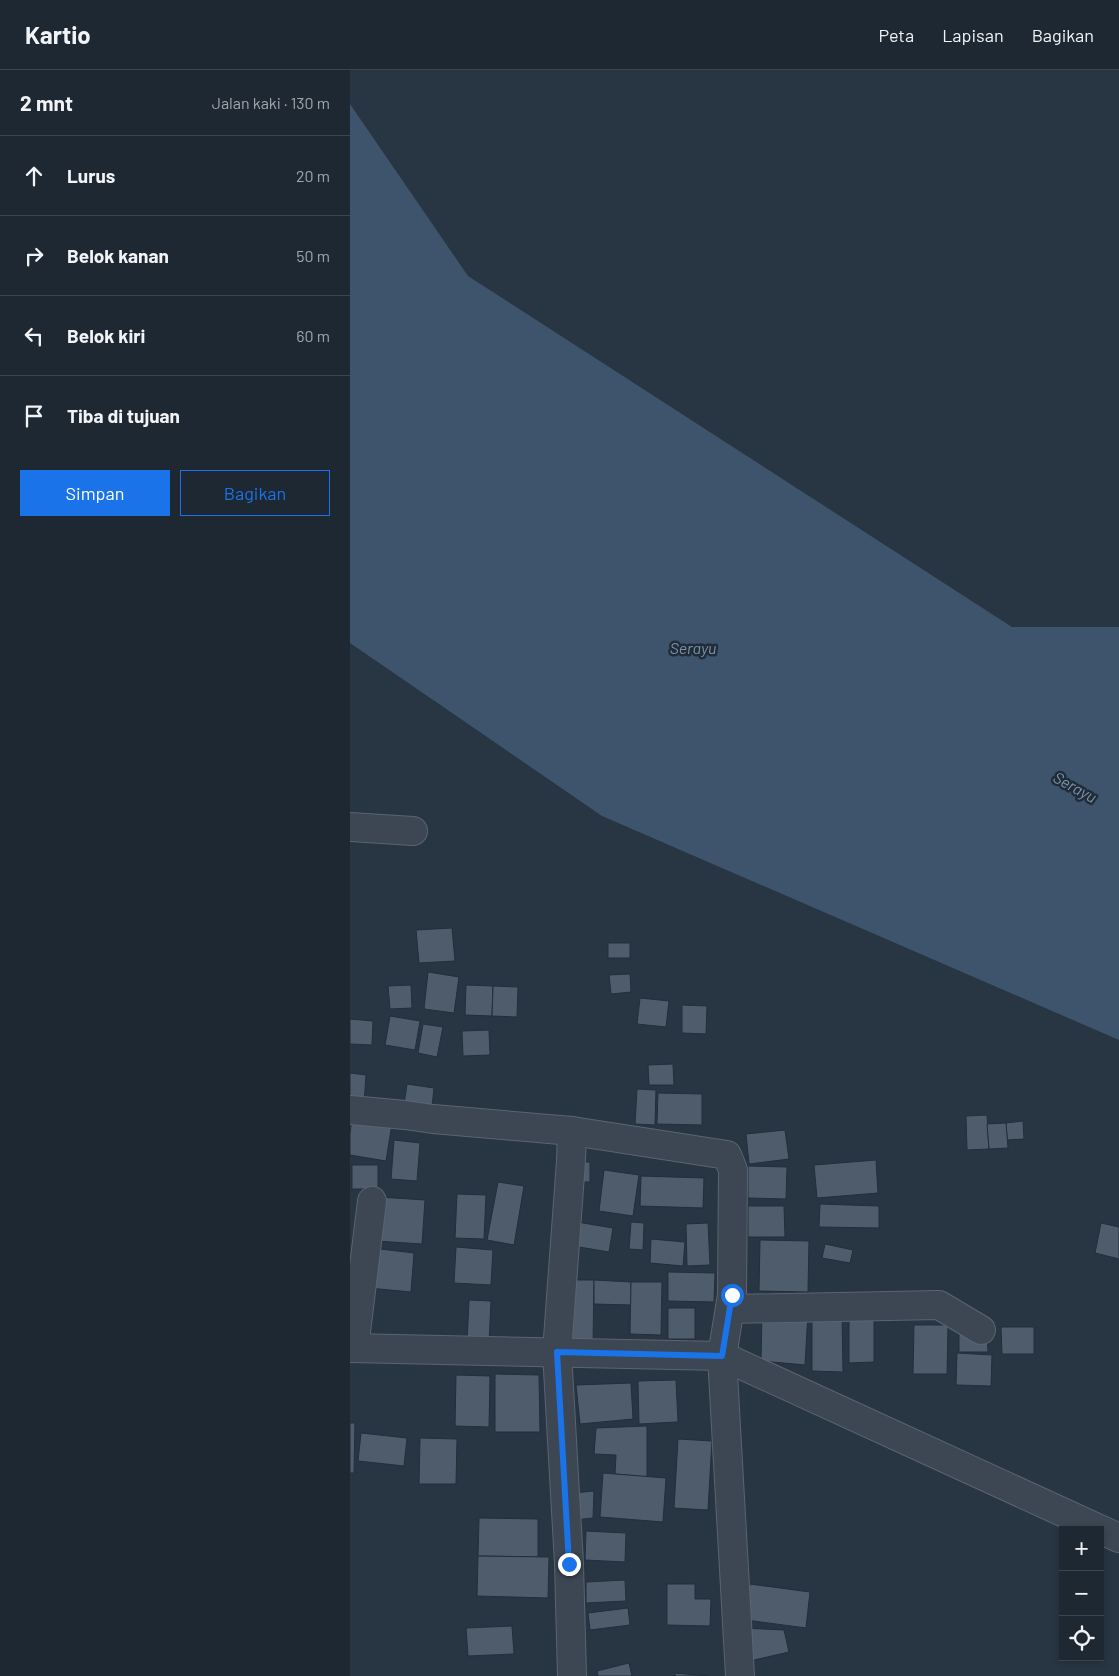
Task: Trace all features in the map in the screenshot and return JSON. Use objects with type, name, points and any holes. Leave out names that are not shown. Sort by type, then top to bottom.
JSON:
[{"type":"street","points":[[350,827],[413,831]]},
{"type":"street","points":[[350,1110],[405,1115],[433,1120],[572,1131],[727,1156],[733,1170],[732,1295],[722,1356],[740,1676]]},
{"type":"street","points":[[572,1131],[557,1352],[569,1564],[572,1676]]},
{"type":"street","points":[[372,1201],[352,1348],[722,1356],[1119,1538]]},
{"type":"street","points":[[730,1309],[939,1305],[981,1330]]},
{"type":"water","name":"Serayu","points":[[350,104],[468,276],[1012,627],[1119,627],[1119,1040],[602,816],[350,643]]},
{"type":"building","points":[[452,928],[455,961],[419,963],[416,930]]},
{"type":"building","points":[[608,943],[630,943],[630,958],[608,958]]},
{"type":"building","points":[[428,972],[459,977],[454,1013],[424,1009]]},
{"type":"building","points":[[630,974],[631,992],[611,994],[609,975]]},
{"type":"building","points":[[411,985],[412,1008],[390,1009],[388,986]]},
{"type":"building","points":[[466,985],[493,986],[492,1016],[465,1015]]},
{"type":"building","points":[[493,986],[518,987],[517,1017],[492,1016]]},
{"type":"building","points":[[640,998],[669,1001],[666,1027],[637,1024]]},
{"type":"building","points":[[682,1005],[707,1006],[706,1034],[682,1033]]},
{"type":"building","points":[[390,1016],[420,1021],[415,1050],[385,1045]]},
{"type":"building","points":[[350,1019],[373,1021],[372,1045],[350,1044]]},
{"type":"building","points":[[423,1024],[443,1027],[437,1057],[418,1053]]},
{"type":"building","points":[[489,1030],[490,1055],[463,1056],[462,1031]]},
{"type":"building","points":[[673,1064],[674,1085],[649,1085],[648,1065]]},
{"type":"building","points":[[350,1073],[366,1075],[364,1105],[350,1104]]},
{"type":"building","points":[[407,1084],[434,1088],[431,1116],[403,1112]]},
{"type":"building","points":[[637,1089],[656,1090],[655,1125],[635,1124]]},
{"type":"building","points":[[658,1093],[702,1094],[702,1125],[657,1124]]},
{"type":"building","points":[[987,1115],[989,1149],[967,1150],[966,1116]]},
{"type":"building","points":[[352,1118],[392,1124],[386,1161],[350,1155]]},
{"type":"building","points":[[1023,1121],[1024,1139],[1007,1140],[1006,1123]]},
{"type":"building","points":[[1006,1123],[1008,1148],[989,1149],[987,1124]]},
{"type":"building","points":[[785,1130],[789,1159],[749,1164],[746,1134]]},
{"type":"building","points":[[394,1140],[420,1143],[417,1181],[391,1179]]},
{"type":"building","points":[[876,1160],[878,1193],[817,1198],[814,1165]]},
{"type":"building","points":[[572,1162],[590,1162],[590,1182],[571,1182]]},
{"type":"building","points":[[352,1165],[378,1165],[378,1189],[352,1189]]},
{"type":"building","points":[[748,1166],[787,1167],[786,1199],[748,1198]]},
{"type":"building","points":[[604,1170],[639,1175],[633,1216],[599,1211]]},
{"type":"building","points":[[641,1176],[704,1178],[703,1208],[640,1206]]},
{"type":"building","points":[[498,1182],[524,1186],[514,1245],[487,1240]]},
{"type":"building","points":[[457,1194],[486,1195],[484,1239],[455,1238]]},
{"type":"building","points":[[379,1197],[425,1200],[422,1244],[376,1241]]},
{"type":"building","points":[[820,1204],[879,1206],[879,1228],[819,1227]]},
{"type":"building","points":[[748,1206],[784,1206],[785,1237],[748,1237]]},
{"type":"building","points":[[577,1222],[613,1228],[609,1252],[573,1246]]},
{"type":"building","points":[[631,1222],[644,1223],[643,1250],[629,1249]]},
{"type":"building","points":[[708,1223],[710,1265],[687,1266],[686,1224]]},
{"type":"building","points":[[1101,1223],[1119,1227],[1119,1259],[1095,1253]]},
{"type":"building","points":[[651,1239],[685,1242],[683,1266],[650,1263]]},
{"type":"building","points":[[760,1240],[809,1241],[808,1292],[759,1291]]},
{"type":"building","points":[[825,1244],[853,1250],[850,1263],[822,1258]]},
{"type":"building","points":[[456,1247],[493,1250],[491,1285],[454,1283]]},
{"type":"building","points":[[372,1248],[414,1253],[411,1292],[369,1288]]},
{"type":"building","points":[[668,1272],[715,1273],[714,1302],[668,1301]]},
{"type":"building","points":[[566,1280],[594,1280],[593,1346],[565,1345]]},
{"type":"building","points":[[594,1280],[631,1282],[631,1305],[594,1304]]},
{"type":"building","points":[[631,1282],[662,1282],[661,1335],[630,1334]]},
{"type":"building","points":[[469,1300],[491,1301],[489,1343],[467,1342]]},
{"type":"building","points":[[668,1308],[695,1308],[695,1339],[668,1339]]},
{"type":"building","points":[[762,1311],[808,1313],[805,1365],[761,1361]]},
{"type":"building","points":[[842,1314],[843,1372],[812,1371],[812,1316]]},
{"type":"building","points":[[849,1320],[874,1320],[874,1362],[849,1363]]},
{"type":"building","points":[[914,1325],[948,1325],[947,1374],[913,1374]]},
{"type":"building","points":[[1001,1327],[1034,1327],[1034,1354],[1002,1354]]},
{"type":"building","points":[[987,1333],[988,1352],[959,1352],[959,1334]]},
{"type":"building","points":[[957,1353],[992,1355],[991,1386],[956,1385]]},
{"type":"building","points":[[495,1374],[539,1375],[540,1432],[495,1432]]},
{"type":"building","points":[[456,1375],[490,1376],[489,1427],[455,1426]]},
{"type":"building","points":[[676,1380],[678,1422],[639,1424],[638,1381]]},
{"type":"building","points":[[631,1383],[633,1419],[580,1424],[576,1385]]},
{"type":"building","points":[[350,1423],[355,1423],[354,1473],[350,1473]]},
{"type":"building","points":[[647,1426],[647,1477],[615,1474],[616,1455],[594,1454],[596,1428]]},
{"type":"building","points":[[361,1433],[407,1438],[404,1466],[358,1461]]},
{"type":"building","points":[[420,1438],[457,1439],[456,1484],[419,1484]]},
{"type":"building","points":[[678,1439],[712,1441],[708,1510],[674,1508]]},
{"type":"building","points":[[603,1473],[666,1478],[663,1522],[600,1517]]},
{"type":"building","points":[[594,1491],[593,1518],[574,1520],[573,1493]]},
{"type":"building","points":[[479,1518],[538,1519],[538,1557],[478,1556]]},
{"type":"building","points":[[586,1531],[626,1533],[625,1562],[585,1560]]},
{"type":"building","points":[[478,1556],[549,1557],[548,1598],[477,1596]]},
{"type":"building","points":[[625,1580],[626,1601],[586,1603],[586,1582]]},
{"type":"building","points":[[667,1584],[695,1584],[695,1599],[711,1599],[710,1626],[667,1625]]},
{"type":"building","points":[[750,1584],[810,1592],[806,1628],[746,1620]]},
{"type":"building","points":[[628,1608],[630,1625],[590,1630],[588,1613]]},
{"type":"building","points":[[512,1626],[514,1654],[468,1656],[466,1628]]},
{"type":"building","points":[[743,1628],[784,1630],[789,1652],[750,1661]]},
{"type":"building","points":[[629,1663],[632,1676],[598,1676],[597,1671]]},
{"type":"building","points":[[675,1673],[707,1676],[675,1676]]},
{"type":"route","points":[[569,1564],[557,1352],[722,1356],[732,1295]]}]
